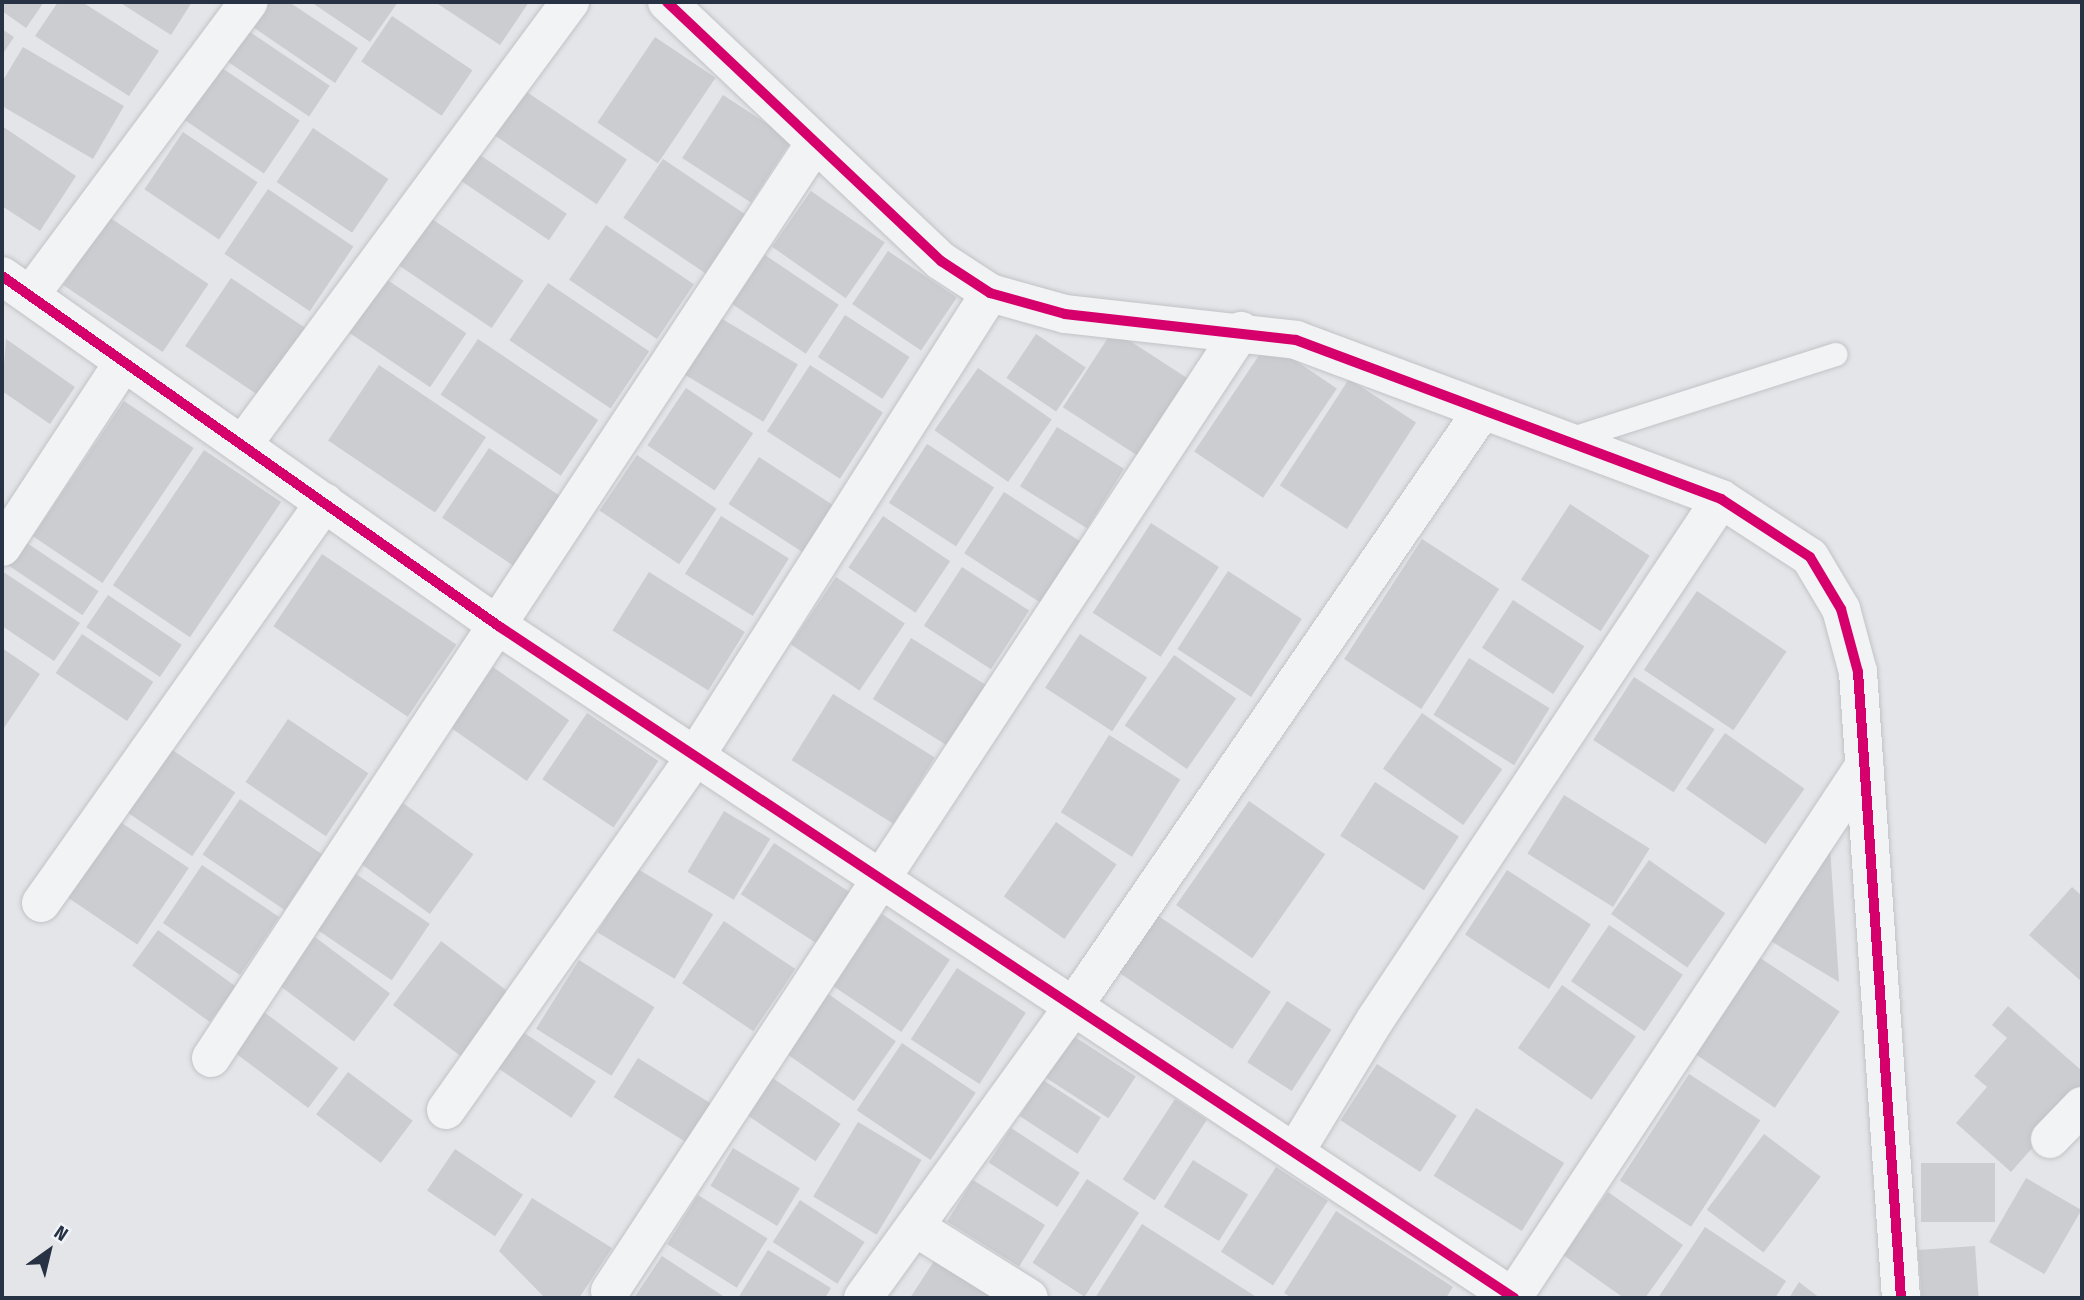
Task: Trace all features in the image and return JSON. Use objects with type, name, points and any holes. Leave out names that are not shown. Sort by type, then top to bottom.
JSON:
[{"type":"street","points":[[249,2],[16,285],[122,364],[243,444],[500,627],[1075,1004],[1513,1298],[1864,766]]},
{"type":"street","points":[[243,444],[570,2]]},
{"type":"street","points":[[667,2],[941,261],[990,293],[1065,314],[1241,331],[1296,340],[1721,499],[1810,557],[1841,609],[1858,672],[1901,1298]]},
{"type":"street","points":[[211,1058],[500,627],[815,143]]},
{"type":"street","points":[[446,1110],[696,755],[990,293]]},
{"type":"street","points":[[610,1291],[885,881],[1241,331]]},
{"type":"street","points":[[2,547],[122,364]]},
{"type":"street","points":[[863,1298],[1075,1004],[1482,411]]},
{"type":"street","points":[[1296,1152],[1374,1020],[1721,499]]},
{"type":"street","points":[[41,903],[325,502]]},
{"type":"street","points":[[2050,1139],[2082,1106]]},
{"type":"street","points":[[915,1227],[1029,1298]]},
{"type":"lane","points":[[1563,441],[1835,354]]},
{"type":"building","points":[[2,2],[44,2],[26,28],[2,11]]},
{"type":"building","points":[[58,2],[82,2],[159,51],[129,96],[35,36]]},
{"type":"building","points":[[119,2],[192,2],[171,35]]},
{"type":"building","points":[[256,2],[289,2],[358,48],[335,83],[244,21]]},
{"type":"building","points":[[311,2],[398,2],[370,42]]},
{"type":"building","points":[[435,2],[529,2],[500,45]]},
{"type":"building","points":[[392,16],[472,70],[442,116],[361,62]]},
{"type":"building","points":[[241,26],[330,86],[309,117],[220,57]]},
{"type":"building","points":[[2,29],[14,37],[2,55]]},
{"type":"building","points":[[655,37],[716,78],[658,163],[597,122]]},
{"type":"building","points":[[23,47],[124,106],[93,159],[2,106],[2,82]]},
{"type":"building","points":[[216,64],[300,120],[264,174],[180,117]]},
{"type":"building","points":[[515,84],[627,159],[597,204],[485,129]]},
{"type":"building","points":[[723,95],[792,140],[751,203],[682,158]]},
{"type":"building","points":[[2,126],[76,176],[40,231],[2,206]]},
{"type":"building","points":[[313,128],[388,179],[352,233],[277,182]]},
{"type":"building","points":[[183,132],[258,182],[219,240],[144,189]]},
{"type":"building","points":[[474,151],[567,214],[549,240],[456,178]]},
{"type":"building","points":[[663,159],[745,214],[705,273],[623,218]]},
{"type":"building","points":[[268,189],[353,247],[310,311],[224,254]]},
{"type":"building","points":[[811,191],[885,243],[846,298],[772,247]]},
{"type":"building","points":[[109,217],[208,284],[163,352],[63,285]]},
{"type":"building","points":[[429,217],[524,281],[492,328],[397,264]]},
{"type":"building","points":[[606,225],[694,284],[657,339],[569,280]]},
{"type":"building","points":[[888,251],[957,297],[921,350],[852,304]]},
{"type":"building","points":[[765,255],[839,305],[806,354],[732,304]]},
{"type":"building","points":[[231,278],[310,331],[264,399],[185,346]]},
{"type":"building","points":[[386,279],[466,333],[430,387],[350,333]]},
{"type":"building","points":[[548,283],[649,351],[611,408],[509,340]]},
{"type":"building","points":[[845,315],[910,357],[882,399],[818,357]]},
{"type":"building","points":[[719,317],[798,364],[763,422],[684,374]]},
{"type":"building","points":[[1113,330],[1194,383],[1144,460],[1063,407]]},
{"type":"building","points":[[1036,334],[1086,368],[1056,411],[1006,378]]},
{"type":"building","points":[[6,339],[75,387],[50,424],[2,391]]},
{"type":"building","points":[[478,339],[598,420],[561,476],[441,395]]},
{"type":"building","points":[[1268,342],[1337,388],[1263,498],[1194,451]]},
{"type":"building","points":[[379,365],[486,437],[435,513],[328,440]]},
{"type":"building","points":[[810,365],[883,412],[840,479],[767,431]]},
{"type":"building","points":[[978,368],[1052,420],[1008,482],[934,430]]},
{"type":"building","points":[[1349,379],[1416,423],[1347,529],[1280,486]]},
{"type":"building","points":[[686,388],[753,433],[715,490],[647,445]]},
{"type":"building","points":[[124,401],[194,448],[102,583],[33,536]]},
{"type":"building","points":[[1057,427],[1124,469],[1087,528],[1020,486]]},
{"type":"building","points":[[927,444],[994,488],[956,546],[889,503]]},
{"type":"building","points":[[489,448],[564,499],[517,569],[442,518]]},
{"type":"building","points":[[204,450],[281,502],[190,637],[113,585]]},
{"type":"building","points":[[637,455],[717,509],[679,564],[600,511]]},
{"type":"building","points":[[759,457],[833,505],[802,552],[729,504]]},
{"type":"building","points":[[1004,492],[1081,542],[1041,603],[964,553]]},
{"type":"building","points":[[1570,504],[1650,556],[1601,631],[1521,579]]},
{"type":"building","points":[[721,516],[789,558],[753,616],[685,574]]},
{"type":"building","points":[[883,516],[950,561],[915,613],[848,567]]},
{"type":"building","points":[[1151,523],[1219,567],[1161,657],[1093,613]]},
{"type":"building","points":[[1422,539],[1499,589],[1421,709],[1344,659]]},
{"type":"building","points":[[24,541],[99,591],[82,615],[8,565]]},
{"type":"building","points":[[322,554],[456,645],[408,717],[273,626]]},
{"type":"building","points":[[962,567],[1029,611],[991,669],[924,626]]},
{"type":"building","points":[[2,571],[80,623],[54,661],[2,626]]},
{"type":"building","points":[[1228,571],[1302,619],[1251,697],[1177,649]]},
{"type":"building","points":[[649,572],[745,632],[708,690],[612,631]]},
{"type":"building","points":[[836,577],[905,623],[860,691],[791,644]]},
{"type":"building","points":[[1697,591],[1787,651],[1733,730],[1644,670]]},
{"type":"building","points":[[108,595],[182,645],[160,677],[86,627]]},
{"type":"building","points":[[1513,600],[1584,646],[1553,694],[1482,648]]},
{"type":"building","points":[[82,634],[153,682],[127,721],[56,673]]},
{"type":"building","points":[[1080,634],[1147,678],[1112,731],[1045,688]]},
{"type":"building","points":[[911,638],[986,685],[947,746],[873,699]]},
{"type":"building","points":[[2,648],[40,674],[2,731]]},
{"type":"building","points":[[1174,655],[1236,699],[1187,769],[1125,725]]},
{"type":"building","points":[[1469,658],[1550,708],[1514,765],[1433,715]]},
{"type":"building","points":[[493,667],[569,720],[527,781],[451,728]]},
{"type":"building","points":[[1634,677],[1715,729],[1674,792],[1593,740]]},
{"type":"building","points":[[833,694],[935,758],[893,824],[792,760]]},
{"type":"building","points":[[587,713],[658,761],[614,827],[542,779]]},
{"type":"building","points":[[1422,713],[1502,769],[1463,825],[1383,769]]},
{"type":"building","points":[[288,719],[368,773],[326,836],[246,782]]},
{"type":"building","points":[[1725,733],[1804,789],[1765,844],[1686,789]]},
{"type":"building","points":[[1109,735],[1180,780],[1132,857],[1061,812]]},
{"type":"building","points":[[159,741],[235,792],[192,856],[116,805]]},
{"type":"building","points":[[1375,782],[1459,836],[1424,890],[1340,836]]},
{"type":"building","points":[[1564,795],[1650,849],[1613,907],[1527,854]]},
{"type":"building","points":[[240,799],[322,854],[285,910],[203,855]]},
{"type":"building","points":[[1249,801],[1325,854],[1252,958],[1176,905]]},
{"type":"building","points":[[403,803],[473,854],[430,914],[360,863]]},
{"type":"building","points":[[724,811],[770,839],[734,900],[687,872]]},
{"type":"building","points":[[110,815],[189,868],[137,944],[59,891]]},
{"type":"building","points":[[1056,822],[1117,864],[1064,939],[1004,897]]},
{"type":"building","points":[[774,843],[851,893],[818,944],[741,894]]},
{"type":"building","points":[[1830,847],[1839,982],[1759,934]]},
{"type":"building","points":[[1649,860],[1725,913],[1687,967],[1611,914]]},
{"type":"building","points":[[202,865],[279,917],[240,975],[163,923]]},
{"type":"building","points":[[636,868],[713,914],[675,979],[597,932]]},
{"type":"building","points":[[1507,870],[1591,924],[1549,989],[1465,935]]},
{"type":"building","points":[[356,874],[430,924],[392,980],[318,930]]},
{"type":"building","points":[[2072,887],[2082,896],[2082,982],[2029,935]]},
{"type":"building","points":[[1154,913],[1271,992],[1232,1049],[1115,970]]},
{"type":"building","points":[[882,914],[950,960],[901,1032],[833,986]]},
{"type":"building","points":[[724,921],[795,969],[753,1031],[682,983]]},
{"type":"building","points":[[1609,925],[1683,975],[1645,1031],[1571,981]]},
{"type":"building","points":[[158,930],[236,986],[210,1022],[132,966]]},
{"type":"building","points":[[315,937],[390,994],[354,1041],[279,985]]},
{"type":"building","points":[[441,941],[512,995],[464,1058],[393,1005]]},
{"type":"building","points":[[1756,955],[1840,1011],[1775,1108],[1691,1051]]},
{"type":"building","points":[[579,960],[654,1007],[612,1076],[536,1029]]},
{"type":"building","points":[[957,968],[1026,1013],[979,1084],[911,1039]]},
{"type":"building","points":[[1562,985],[1636,1037],[1592,1100],[1518,1048]]},
{"type":"building","points":[[827,993],[896,1041],[854,1101],[785,1053]]},
{"type":"building","points":[[1287,1001],[1331,1030],[1292,1091],[1247,1062]]},
{"type":"building","points":[[2008,1006],[2082,1071],[2082,1092],[2011,1172],[1956,1123],[1987,1087],[1974,1076],[2007,1038],[1992,1025]]},
{"type":"building","points":[[264,1012],[338,1068],[308,1108],[234,1052]]},
{"type":"building","points":[[523,1032],[596,1081],[571,1118],[498,1068]]},
{"type":"building","points":[[1072,1035],[1136,1076],[1109,1118],[1045,1077]]},
{"type":"building","points":[[902,1043],[976,1093],[930,1160],[857,1110]]},
{"type":"building","points":[[638,1058],[718,1108],[693,1147],[614,1097]]},
{"type":"building","points":[[1377,1064],[1457,1116],[1420,1172],[1341,1120]]},
{"type":"building","points":[[348,1072],[413,1121],[381,1163],[316,1114]]},
{"type":"building","points":[[1689,1074],[1760,1120],[1691,1227],[1620,1181]]},
{"type":"building","points":[[771,1077],[841,1124],[815,1161],[746,1114]]},
{"type":"building","points":[[1043,1080],[1101,1118],[1077,1154],[1020,1116]]},
{"type":"building","points":[[1175,1099],[1207,1120],[1155,1200],[1123,1180]]},
{"type":"building","points":[[1476,1108],[1564,1163],[1522,1231],[1434,1176]]},
{"type":"building","points":[[858,1122],[921,1160],[877,1235],[813,1197]]},
{"type":"building","points":[[1011,1128],[1080,1173],[1057,1207],[989,1162]]},
{"type":"building","points":[[1764,1134],[1821,1177],[1764,1253],[1707,1210]]},
{"type":"building","points":[[733,1148],[800,1188],[777,1226],[710,1186]]},
{"type":"building","points":[[455,1149],[523,1195],[495,1236],[427,1190]]},
{"type":"building","points":[[1193,1160],[1248,1194],[1219,1241],[1164,1207]]},
{"type":"building","points":[[1921,1163],[1995,1163],[1995,1222],[1921,1222]]},
{"type":"building","points":[[1276,1167],[1328,1201],[1273,1285],[1221,1252]]},
{"type":"building","points":[[2026,1178],[2081,1210],[2044,1274],[1989,1242]]},
{"type":"building","points":[[1087,1179],[1139,1213],[1085,1297],[1033,1263]]},
{"type":"building","points":[[973,1180],[1045,1225],[1019,1267],[947,1222]]},
{"type":"building","points":[[1608,1192],[1683,1245],[1645,1298],[1624,1298],[1563,1255]]},
{"type":"building","points":[[698,1195],[768,1238],[737,1288],[667,1244]]},
{"type":"building","points":[[532,1198],[612,1248],[579,1298],[545,1298],[499,1251]]},
{"type":"building","points":[[800,1200],[865,1242],[837,1284],[773,1242]]},
{"type":"building","points":[[1336,1211],[1453,1287],[1446,1298],[1292,1298],[1284,1293]]},
{"type":"building","points":[[1142,1224],[1258,1298],[1095,1298]]},
{"type":"building","points":[[1705,1227],[1786,1281],[1775,1298],[1658,1298]]},
{"type":"building","points":[[1975,1246],[1979,1298],[1921,1298],[1918,1250]]},
{"type":"building","points":[[768,1250],[831,1288],[825,1298],[738,1298]]},
{"type":"building","points":[[938,1255],[995,1292],[991,1298],[910,1298]]},
{"type":"building","points":[[662,1256],[726,1298],[634,1298]]},
{"type":"building","points":[[1799,1282],[1820,1298],[1789,1298]]},
{"type":"cycle path","points":[[667,2],[941,261],[990,293],[1065,314],[1296,340],[1721,499],[1810,557],[1841,609],[1858,672],[1901,1298]]},
{"type":"cycle path","points":[[2,276],[500,627],[1514,1298]]}]
